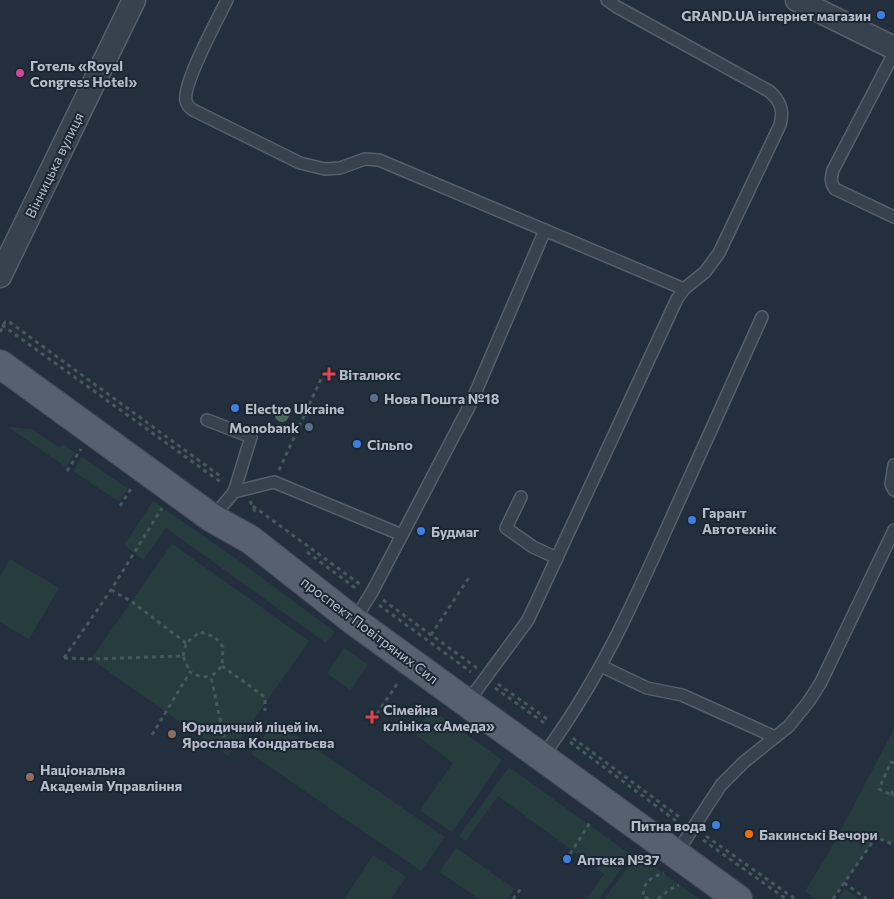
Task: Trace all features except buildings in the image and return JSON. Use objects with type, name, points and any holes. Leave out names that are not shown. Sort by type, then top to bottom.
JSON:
[{"type":"main road","name":"проспект Повітряних Сил","points":[[0,364],[212,518],[251,540],[354,621],[542,757],[670,864],[738,899]]},
{"type":"street","name":"Вінницька вулиця","points":[[0,276],[134,0]]},
{"type":"street","points":[[797,0],[894,48]]},
{"type":"lane","points":[[227,0],[196,66],[186,93],[186,101],[193,110],[300,163],[325,169],[340,168],[364,159],[378,160],[684,289]]},
{"type":"lane","points":[[467,703],[525,626],[677,299],[684,289],[705,272],[719,253],[780,125],[782,115],[782,108],[775,96],[769,91],[607,0]]},
{"type":"lane","points":[[894,53],[833,170],[831,183],[835,188],[894,217]]},
{"type":"lane","points":[[354,621],[370,595],[471,403],[545,230]]},
{"type":"lane","points":[[542,757],[589,689],[632,605],[762,317]]},
{"type":"lane","points":[[207,420],[251,437],[236,490],[212,518]]},
{"type":"lane","points":[[894,465],[891,484],[894,490]]},
{"type":"lane","points":[[236,490],[274,482],[402,535]]},
{"type":"lane","points":[[521,497],[506,528],[533,547],[557,558]]},
{"type":"lane","points":[[670,864],[721,786],[744,762],[789,726],[821,682],[894,530]]},
{"type":"lane","points":[[601,666],[647,688],[682,695],[775,737]]},
{"type":"path","points":[[0,331],[2,324],[8,321],[236,490]]},
{"type":"path","points":[[2,324],[248,497],[255,513],[261,519]]},
{"type":"path","points":[[286,456],[321,379]]},
{"type":"path","points":[[67,471],[82,449]]},
{"type":"path","points":[[120,506],[132,486]]},
{"type":"path","points":[[252,506],[370,595],[561,732],[609,773],[786,899]]},
{"type":"path","points":[[163,507],[111,590],[64,658],[91,660],[183,656]]},
{"type":"path","points":[[305,551],[431,635],[485,678]]},
{"type":"path","points":[[431,635],[470,576]]},
{"type":"path","points":[[111,590],[131,601],[186,643]]},
{"type":"path","points":[[200,632],[215,637],[223,647],[222,666],[211,677],[199,676],[190,672],[183,656],[186,643],[200,632]]},
{"type":"path","points":[[222,666],[265,697],[265,712]]},
{"type":"path","points":[[152,736],[190,672]]},
{"type":"path","points":[[211,677],[226,747]]},
{"type":"path","points":[[377,714],[400,680]]},
{"type":"path","points":[[561,732],[576,740]]},
{"type":"path","points":[[894,763],[891,762],[879,789],[893,796],[894,789]]},
{"type":"path","points":[[570,854],[592,820]]},
{"type":"path","points":[[833,899],[876,836],[894,845]]},
{"type":"path","points":[[649,899],[643,898],[644,888],[650,879],[670,864]]},
{"type":"path","points":[[844,883],[868,899]]},
{"type":"path","points":[[658,899],[669,890],[680,885]]},
{"type":"path","points":[[513,899],[522,888]]},
{"type":"green space","points":[[8,427],[32,429],[58,447],[65,445],[75,453],[66,467]]},
{"type":"green space","points":[[82,457],[128,489],[119,502],[73,471]]},
{"type":"green space","points":[[153,501],[238,560],[335,632],[326,643],[166,528],[143,560],[124,545]]},
{"type":"green space","points":[[172,544],[309,641],[228,756],[91,659]]},
{"type":"green space","points":[[10,559],[59,588],[29,639],[0,622],[0,577]]},
{"type":"green space","points":[[344,648],[368,665],[350,690],[327,673]]},
{"type":"green space","points":[[431,709],[502,760],[452,832],[420,810],[453,763],[415,734]]},
{"type":"green space","points":[[275,721],[445,837],[421,871],[251,754]]},
{"type":"green space","points":[[894,729],[894,845],[876,837],[833,899],[815,899],[805,891],[827,856]]},
{"type":"green space","points":[[509,767],[631,855],[599,899],[586,899],[604,874],[498,796],[466,841],[459,836]]},
{"type":"green space","points":[[456,848],[515,889],[508,899],[479,899],[439,872]]},
{"type":"green space","points":[[637,854],[699,899],[604,899]]},
{"type":"green space","points":[[373,855],[406,877],[391,899],[344,899]]},
{"type":"green space","points":[[845,889],[859,899],[838,899]]},
{"type":"place","name":"GRAND.UA інтернет магазин","points":[[881,15]]},
{"type":"place","name":"Готель «Royal Congress Hotel»","points":[[20,73]]},
{"type":"place","name":"Віталюкс","points":[[329,374]]},
{"type":"place","name":"Нова Пошта №18","points":[[374,398]]},
{"type":"place","name":"Electro Ukraine","points":[[235,408]]},
{"type":"place","name":"Monobank","points":[[309,427]]},
{"type":"place","name":"Сільпо","points":[[357,444]]},
{"type":"place","name":"Гарант Автотехнік","points":[[692,520]]},
{"type":"place","name":"Будмаг","points":[[421,531]]},
{"type":"place","name":"Сімейна клініка «Амеда»","points":[[372,717]]},
{"type":"place","name":"Юридичний ліцей ім. Ярослава Кондратьєва","points":[[172,734]]},
{"type":"place","name":"Національна Академія Управління","points":[[30,777]]},
{"type":"place","name":"Питна вода","points":[[716,825]]},
{"type":"place","name":"Бакинські Вечори","points":[[749,834]]},
{"type":"place","name":"Аптека №37","points":[[567,859]]}]
